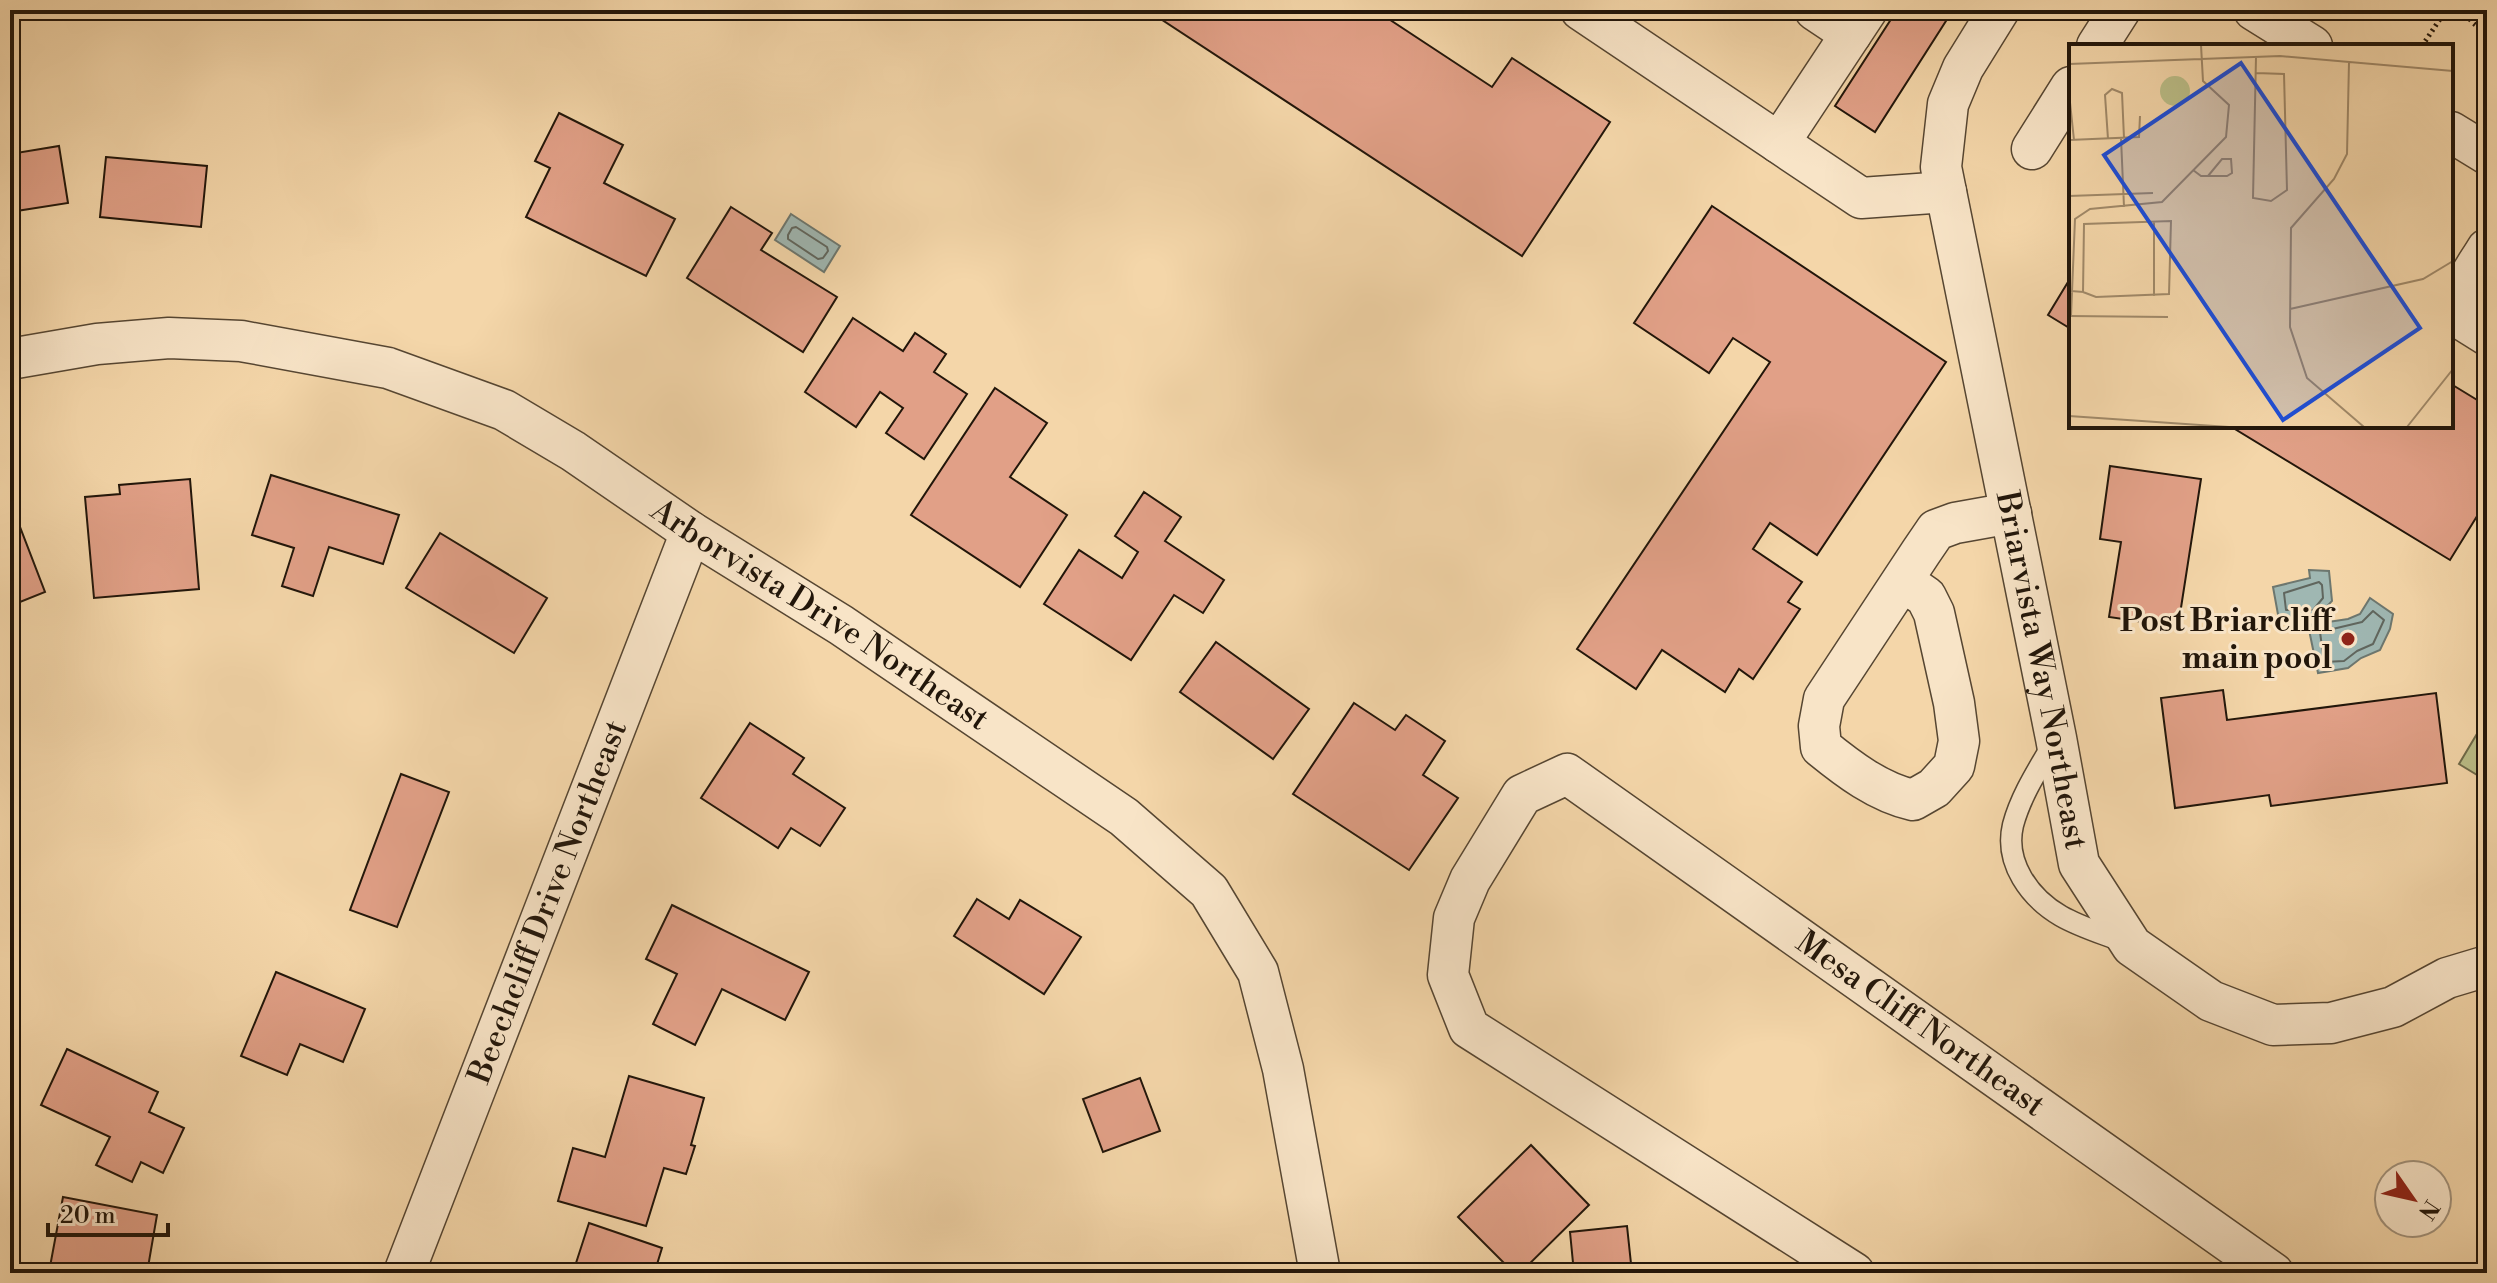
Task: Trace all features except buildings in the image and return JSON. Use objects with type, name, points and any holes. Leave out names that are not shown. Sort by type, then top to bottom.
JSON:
[{"type":"street","points":[[1581,10],[1861,198],[1946,192]]},
{"type":"street","points":[[1779,143],[1859,22],[1815,10]]},
{"type":"street","name":"Briarvista Way Northeast","points":[[1999,10],[1963,68],[1948,104],[1941,167],[2079,864],[2132,946],[2211,1001],[2273,1025],[2331,1023],[2393,1007],[2447,978],[2487,966]]},
{"type":"street","points":[[2098,44],[2120,10]]},
{"type":"street","points":[[2254,10],[2309,44]]},
{"type":"street","points":[[2032,149],[2069,90]]},
{"type":"street","points":[[2453,133],[2487,154]]},
{"type":"street","points":[[2487,249],[2459,302],[2463,320],[2487,335]]},
{"type":"street","name":"Arborvista Drive Northeast","points":[[10,359],[97,344],[169,338],[241,341],[388,368],[504,410],[573,451],[691,532],[841,625],[1124,817],[1209,891],[1258,972],[1283,1069],[1320,1273]]},
{"type":"street","points":[[1903,581],[1926,597],[1934,613],[1959,741],[1954,766],[1934,788],[1913,800],[1892,795],[1821,747],[1819,726],[1824,699],[1936,530],[1955,523],[2011,513]]},
{"type":"street","name":"Beechcliff Drive Northeast","points":[[404,1273],[691,532]]},
{"type":"street","name":"Mesa Cliff Northeast","points":[[1854,1273],[1469,1028],[1448,975],[1454,918],[1470,880],[1522,795],[1567,774],[2273,1273]]},
{"type":"lane","points":[[2056,738],[2023,798],[2012,827],[2014,861],[2030,892],[2062,916],[2132,946]]},
{"type":"path","points":[[2423,44],[2446,10]]},
{"type":"path","points":[[2462,10],[2487,34]]},
{"type":"green space","points":[[2487,717],[2487,781],[2459,764]]},
{"type":"water","points":[[791,214],[840,246],[824,272],[775,240]]},
{"type":"water","name":"Post Briarcliff main pool","points":[[2309,570],[2329,571],[2332,601],[2315,619],[2279,620],[2273,587],[2310,578]]},
{"type":"water","name":"Post Briarcliff main pool","points":[[2370,598],[2393,614],[2380,650],[2348,668],[2318,673],[2308,625],[2348,619],[2360,614]]},
{"type":"place","name":"Post Briarcliff main pool","points":[[2348,639]]}]
